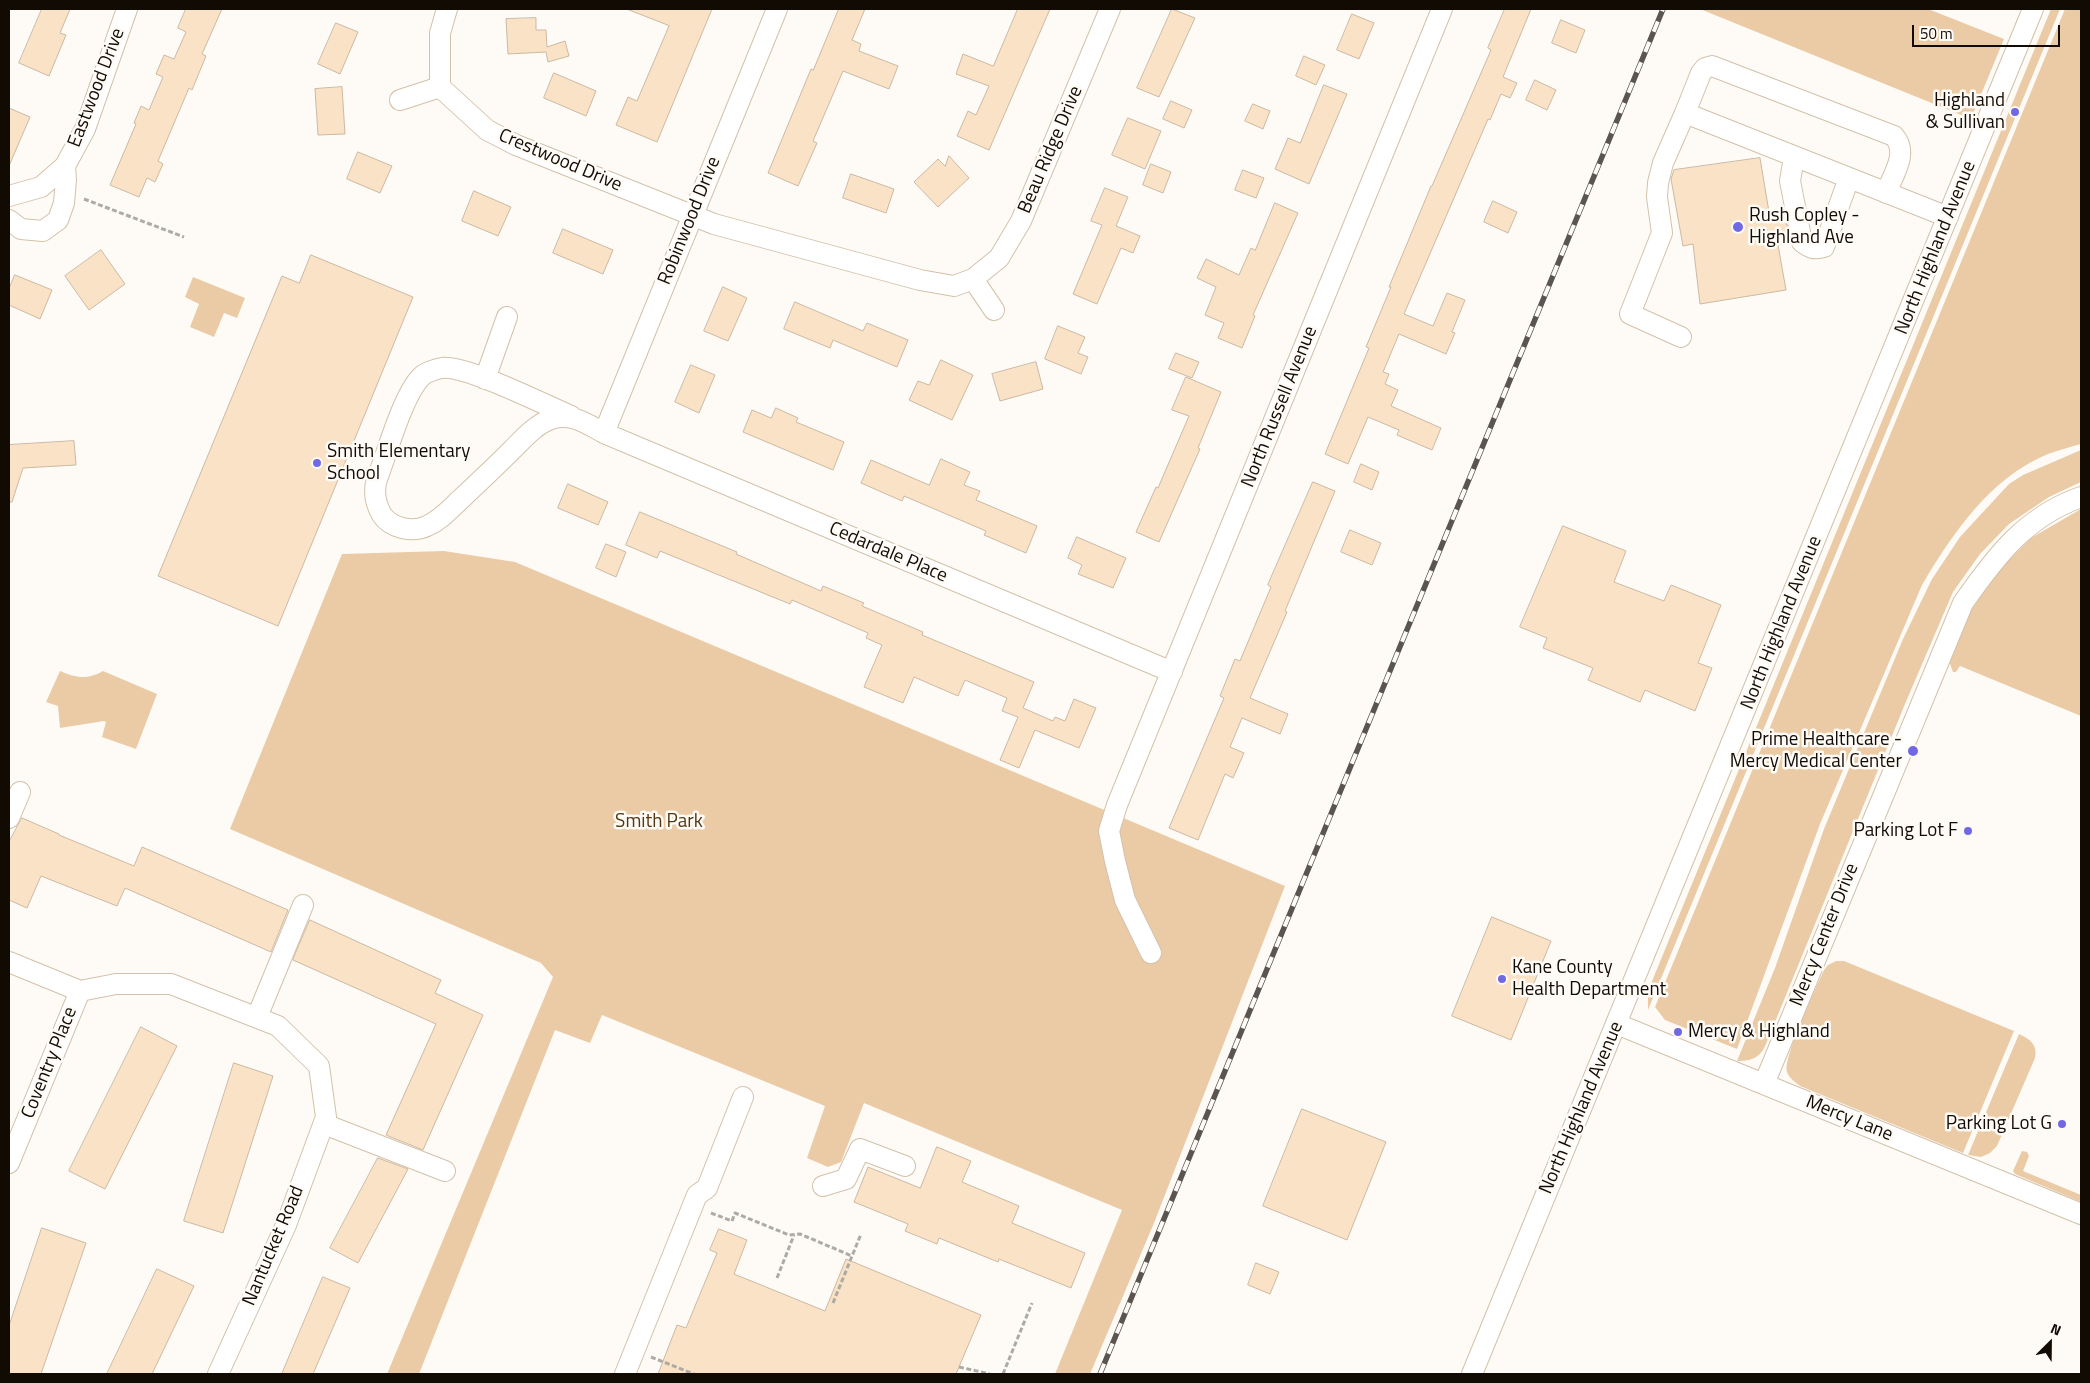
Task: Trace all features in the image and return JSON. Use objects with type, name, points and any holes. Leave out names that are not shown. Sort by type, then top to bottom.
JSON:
[{"type":"street","name":"Eastwood Drive","points":[[9,196],[41,187],[65,166],[85,129],[128,9]]},
{"type":"street","points":[[400,100],[440,87],[440,33],[447,9]]},
{"type":"street","name":"Robinwood Drive","points":[[604,433],[777,9]]},
{"type":"street","name":"Beau Ridge Drive","points":[[693,215],[714,224],[920,280],[954,286],[973,279],[999,258],[1021,221],[1110,9]]},
{"type":"street","name":"North Russell Avenue","points":[[1152,953],[1125,900],[1108,831],[1442,9]]},
{"type":"street","name":"North Highland Avenue","points":[[1472,1374],[2033,9]]},
{"type":"street","points":[[1681,336],[1630,314],[1662,233],[1657,197],[1663,163],[1701,73],[1705,68],[1712,66],[1894,136],[1898,141],[1901,157],[1886,193]]},
{"type":"street","name":"Crestwood Drive","points":[[440,87],[479,124],[509,142],[693,215]]},
{"type":"street","points":[[1685,113],[1948,217]]},
{"type":"street","points":[[1794,156],[1790,181],[1802,242],[1810,248],[1818,249],[1824,247],[1849,178]]},
{"type":"street","name":"Eastwood Drive","points":[[9,220],[21,229],[43,231],[58,220],[64,203],[65,166]]},
{"type":"street","points":[[973,279],[994,310]]},
{"type":"street","points":[[485,379],[507,317]]},
{"type":"street","name":"Cedardale Place","points":[[571,416],[552,419],[533,429],[437,521],[418,529],[395,526],[384,518],[379,510],[375,500],[374,488],[407,398],[422,376],[442,368],[462,371],[571,416],[604,433],[1172,672]]},
{"type":"street","name":"Mercy Center Drive","points":[[1764,1084],[1962,603],[2005,546],[2032,522],[2081,497]]},
{"type":"street","points":[[9,818],[20,792]]},
{"type":"street","points":[[257,1018],[303,905]]},
{"type":"street","points":[[9,962],[80,991],[116,984],[171,984],[278,1026],[319,1066],[325,1120],[445,1171]]},
{"type":"street","name":"Coventry Place","points":[[9,1163],[80,991]]},
{"type":"street","name":"Mercy Lane","points":[[1617,1024],[2081,1214]]},
{"type":"street","points":[[626,1374],[697,1195],[707,1188],[743,1097]]},
{"type":"street","name":"Nantucket Road","points":[[224,1372],[286,1225],[325,1120]]},
{"type":"street","points":[[823,1186],[846,1178],[860,1149],[905,1166]]},
{"type":"path","points":[[65,189],[79,198],[184,237]]},
{"type":"path","points":[[692,1207],[732,1221],[735,1213],[789,1235],[800,1234],[852,1256]]},
{"type":"path","points":[[777,1278],[795,1234]]},
{"type":"path","points":[[833,1303],[861,1234]]},
{"type":"path","points":[[1003,1374],[1032,1303]]},
{"type":"path","points":[[635,1351],[694,1374]]},
{"type":"path","points":[[959,1367],[990,1374]]},
{"type":"green space","points":[[1700,9],[1928,9],[2004,39],[1971,119]]},
{"type":"green space","points":[[2051,9],[2060,9],[1648,1010],[1648,991]]},
{"type":"green space","points":[[2065,9],[2081,9],[2081,444],[2048,454],[2027,464],[1991,492],[1960,527],[1922,585],[1820,824],[1737,1049],[1665,1020],[1655,1007]]},
{"type":"green space","points":[[193,277],[245,298],[237,318],[224,313],[214,337],[190,327],[199,304],[185,297]]},
{"type":"green space","points":[[2081,450],[2081,482],[2049,497],[2009,524],[1980,554],[1953,592],[1905,704],[1766,1044],[1761,1053],[1755,1058],[1737,1061],[1775,968],[1824,829],[1903,639],[1932,579],[1960,537],[2009,484],[2023,475]]},
{"type":"green space","points":[[2081,509],[2081,716],[1960,666],[1956,672],[1953,672],[1949,661],[1968,615],[1997,572],[2031,538]]},
{"type":"green space","name":"Smith Park","points":[[444,551],[515,562],[1285,886],[1154,1223],[1090,1374],[1055,1374],[1122,1210],[864,1103],[841,1162],[828,1167],[807,1158],[825,1106],[602,1015],[590,1043],[555,1030],[419,1374],[387,1374],[553,977],[541,963],[230,829],[342,554]]},
{"type":"green space","points":[[60,671],[71,675],[87,677],[103,671],[157,694],[136,749],[102,737],[106,722],[104,721],[60,728],[58,706],[46,702]]},
{"type":"green space","points":[[1836,961],[1844,961],[2014,1031],[1963,1153],[1800,1086],[1789,1076],[1787,1064],[1801,1022],[1824,970],[1828,965]]},
{"type":"green space","points":[[2019,1034],[2027,1038],[2034,1046],[2035,1058],[1997,1146],[1990,1153],[1981,1157],[1968,1155]]},
{"type":"green space","points":[[2022,1151],[2027,1152],[2029,1156],[2023,1171],[2081,1195],[2081,1202],[2015,1174],[2013,1171]]},
{"type":"building","points":[[42,9],[70,9],[60,33],[66,35],[49,76],[19,63]]},
{"type":"building","points":[[186,9],[222,9],[202,54],[206,56],[192,90],[189,88],[158,161],[163,164],[155,182],[147,178],[139,197],[110,185],[136,124],[134,123],[141,106],[149,110],[163,77],[156,74],[164,55],[174,59],[186,32],[178,28]]},
{"type":"building","points":[[627,9],[712,9],[657,142],[616,125],[628,97],[637,101],[669,26]]},
{"type":"building","points":[[839,9],[865,9],[852,40],[861,44],[859,51],[898,66],[889,89],[843,71],[813,141],[817,143],[798,186],[768,173],[811,69],[813,70]]},
{"type":"building","points":[[1018,9],[1050,9],[989,150],[957,136],[968,111],[976,115],[989,86],[956,74],[963,54],[993,66]]},
{"type":"building","points":[[1172,9],[1195,18],[1159,97],[1137,88]]},
{"type":"building","points":[[1505,9],[1531,9],[1503,77],[1517,83],[1510,98],[1501,94],[1490,120],[1488,119],[1404,314],[1433,326],[1447,293],[1465,300],[1452,332],[1455,333],[1446,354],[1399,334],[1383,372],[1389,374],[1385,384],[1398,390],[1391,406],[1441,428],[1432,450],[1397,435],[1399,430],[1368,417],[1348,464],[1325,454],[1369,348],[1366,347],[1391,287],[1389,287],[1491,50],[1488,48]]},
{"type":"building","points":[[1352,14],[1374,23],[1359,59],[1337,50]]},
{"type":"building","points":[[536,18],[536,30],[546,30],[547,47],[565,41],[569,56],[548,62],[546,52],[508,54],[506,19]]},
{"type":"building","points":[[1561,20],[1585,30],[1576,53],[1552,43]]},
{"type":"building","points":[[336,23],[358,32],[340,74],[318,64]]},
{"type":"building","points":[[1304,56],[1325,65],[1316,85],[1296,76]]},
{"type":"building","points":[[554,73],[596,91],[586,116],[544,98]]},
{"type":"building","points":[[1535,80],[1556,90],[1547,110],[1526,100]]},
{"type":"building","points":[[1324,85],[1347,94],[1309,184],[1275,169],[1288,138],[1300,143]]},
{"type":"building","points":[[342,87],[345,134],[318,135],[315,89]]},
{"type":"building","points":[[1171,101],[1192,110],[1184,128],[1163,119]]},
{"type":"building","points":[[1253,104],[1270,111],[1263,129],[1245,121]]},
{"type":"building","points":[[9,108],[30,117],[9,166]]},
{"type":"building","points":[[1128,118],[1161,131],[1145,169],[1112,155]]},
{"type":"building","points":[[358,152],[392,166],[380,193],[347,179]]},
{"type":"building","points":[[949,156],[969,178],[938,207],[914,182],[938,159],[945,166]]},
{"type":"building","name":"Rush Copley - Highland Ave","points":[[1760,158],[1769,212],[1784,210],[1790,243],[1778,245],[1786,290],[1700,304],[1693,244],[1683,246],[1671,179],[1674,170]]},
{"type":"building","points":[[1151,164],[1171,172],[1163,193],[1143,185]]},
{"type":"building","points":[[1243,170],[1264,178],[1256,198],[1235,190]]},
{"type":"building","points":[[851,174],[894,189],[886,213],[843,198]]},
{"type":"building","points":[[1105,188],[1128,197],[1116,226],[1140,236],[1133,253],[1121,248],[1097,304],[1073,294],[1102,225],[1091,221]]},
{"type":"building","points":[[474,191],[511,207],[498,236],[462,221]]},
{"type":"building","points":[[1493,201],[1517,212],[1508,233],[1484,222]]},
{"type":"building","points":[[1275,203],[1298,213],[1253,315],[1255,316],[1242,348],[1218,338],[1224,323],[1205,315],[1216,287],[1197,278],[1206,259],[1239,275],[1251,248],[1255,250]]},
{"type":"building","points":[[563,229],[613,250],[603,274],[553,253]]},
{"type":"building","points":[[101,250],[125,284],[89,310],[65,276]]},
{"type":"building","points":[[311,255],[413,297],[278,626],[158,576],[282,276],[299,283]]},
{"type":"building","points":[[15,275],[52,290],[40,319],[9,305],[9,289]]},
{"type":"building","points":[[723,287],[747,298],[728,341],[704,331]]},
{"type":"building","points":[[795,302],[863,331],[867,323],[908,340],[897,367],[833,340],[830,348],[784,329]]},
{"type":"building","points":[[1058,326],[1085,337],[1078,353],[1088,357],[1081,374],[1045,359]]},
{"type":"building","points":[[1176,353],[1199,362],[1192,378],[1169,369]]},
{"type":"building","points":[[941,360],[973,375],[952,420],[909,400],[918,381],[929,385]]},
{"type":"building","points":[[1036,362],[1043,389],[1000,401],[992,374]]},
{"type":"building","points":[[691,365],[715,375],[699,413],[675,402]]},
{"type":"building","points":[[1186,377],[1221,392],[1198,448],[1200,449],[1159,542],[1136,532],[1156,487],[1158,488],[1189,416],[1172,410]]},
{"type":"building","points":[[776,408],[798,418],[796,422],[844,442],[833,470],[743,432],[752,410],[771,418]]},
{"type":"building","points":[[74,441],[76,465],[23,468],[12,502],[9,502],[9,445]]},
{"type":"building","points":[[941,459],[970,472],[964,485],[980,491],[976,500],[1037,526],[1026,553],[984,535],[986,531],[904,496],[902,501],[861,483],[871,460],[929,485]]},
{"type":"building","points":[[1361,464],[1379,472],[1372,490],[1354,482]]},
{"type":"building","points":[[1313,482],[1335,491],[1285,611],[1287,612],[1250,698],[1288,714],[1280,734],[1242,718],[1230,747],[1244,753],[1233,778],[1225,774],[1198,840],[1169,828],[1224,698],[1220,696],[1235,659],[1240,661],[1271,587],[1268,585]]},
{"type":"building","points":[[568,484],[608,502],[598,525],[558,508]]},
{"type":"building","points":[[640,512],[737,552],[736,554],[821,591],[823,586],[864,603],[862,606],[923,632],[922,635],[1034,682],[1023,708],[1053,721],[1055,717],[1065,721],[1074,699],[1096,708],[1079,748],[1035,730],[1019,768],[1000,760],[1018,717],[1002,711],[1007,698],[965,680],[958,696],[914,677],[903,703],[864,687],[882,645],[866,638],[868,633],[792,600],[790,604],[660,551],[657,558],[626,545]]},
{"type":"building","points":[[1563,526],[1626,551],[1614,582],[1664,601],[1671,585],[1721,605],[1698,663],[1712,668],[1695,711],[1645,690],[1640,702],[1588,680],[1593,668],[1543,648],[1547,638],[1520,627]]},
{"type":"building","points":[[1350,530],[1381,543],[1372,565],[1341,552]]},
{"type":"building","points":[[1077,537],[1126,558],[1113,588],[1078,574],[1082,565],[1068,558]]},
{"type":"building","points":[[606,544],[626,552],[616,577],[596,568]]},
{"type":"building","points":[[22,818],[134,866],[142,847],[288,910],[271,952],[125,888],[117,906],[41,876],[27,908],[9,900],[9,842]]},
{"type":"building","name":"Kane County Health Department","points":[[1492,917],[1551,941],[1511,1040],[1452,1016]]},
{"type":"building","points":[[310,920],[441,980],[435,993],[483,1015],[423,1150],[386,1135],[436,1024],[293,960]]},
{"type":"building","points":[[141,1027],[177,1046],[105,1189],[69,1171]]},
{"type":"building","points":[[234,1063],[273,1076],[223,1233],[184,1221]]},
{"type":"building","points":[[1302,1109],[1386,1142],[1347,1240],[1263,1206]]},
{"type":"building","points":[[937,1147],[971,1161],[962,1182],[1019,1206],[1012,1223],[1085,1253],[1071,1288],[999,1259],[998,1262],[939,1238],[937,1244],[905,1231],[908,1224],[854,1202],[868,1167],[920,1188]]},
{"type":"building","points":[[378,1158],[408,1169],[358,1263],[330,1248]]},
{"type":"building","points":[[42,1228],[86,1243],[41,1374],[9,1374],[9,1326]]},
{"type":"building","points":[[719,1229],[747,1240],[734,1274],[825,1311],[846,1259],[981,1315],[956,1374],[658,1374],[677,1325],[686,1328],[717,1253],[710,1250]]},
{"type":"building","points":[[1256,1263],[1279,1272],[1270,1294],[1248,1285]]},
{"type":"building","points":[[157,1269],[194,1286],[152,1374],[107,1374]]},
{"type":"building","points":[[323,1277],[350,1288],[313,1374],[282,1374]]},
{"type":"railway","points":[[1100,1374],[1663,9]]},
{"type":"place","name":"Highland & Sullivan","points":[[2015,112]]},
{"type":"place","name":"Rush Copley - Highland Ave","points":[[1738,227]]},
{"type":"place","name":"Smith Elementary School","points":[[317,463]]},
{"type":"place","name":"Prime Healthcare - Mercy Medical Center","points":[[1913,751]]},
{"type":"place","name":"Parking Lot F","points":[[1968,831]]},
{"type":"place","name":"Kane County Health Department","points":[[1502,979]]},
{"type":"place","name":"Mercy & Highland","points":[[1678,1032]]},
{"type":"place","name":"Parking Lot G","points":[[2062,1124]]}]
